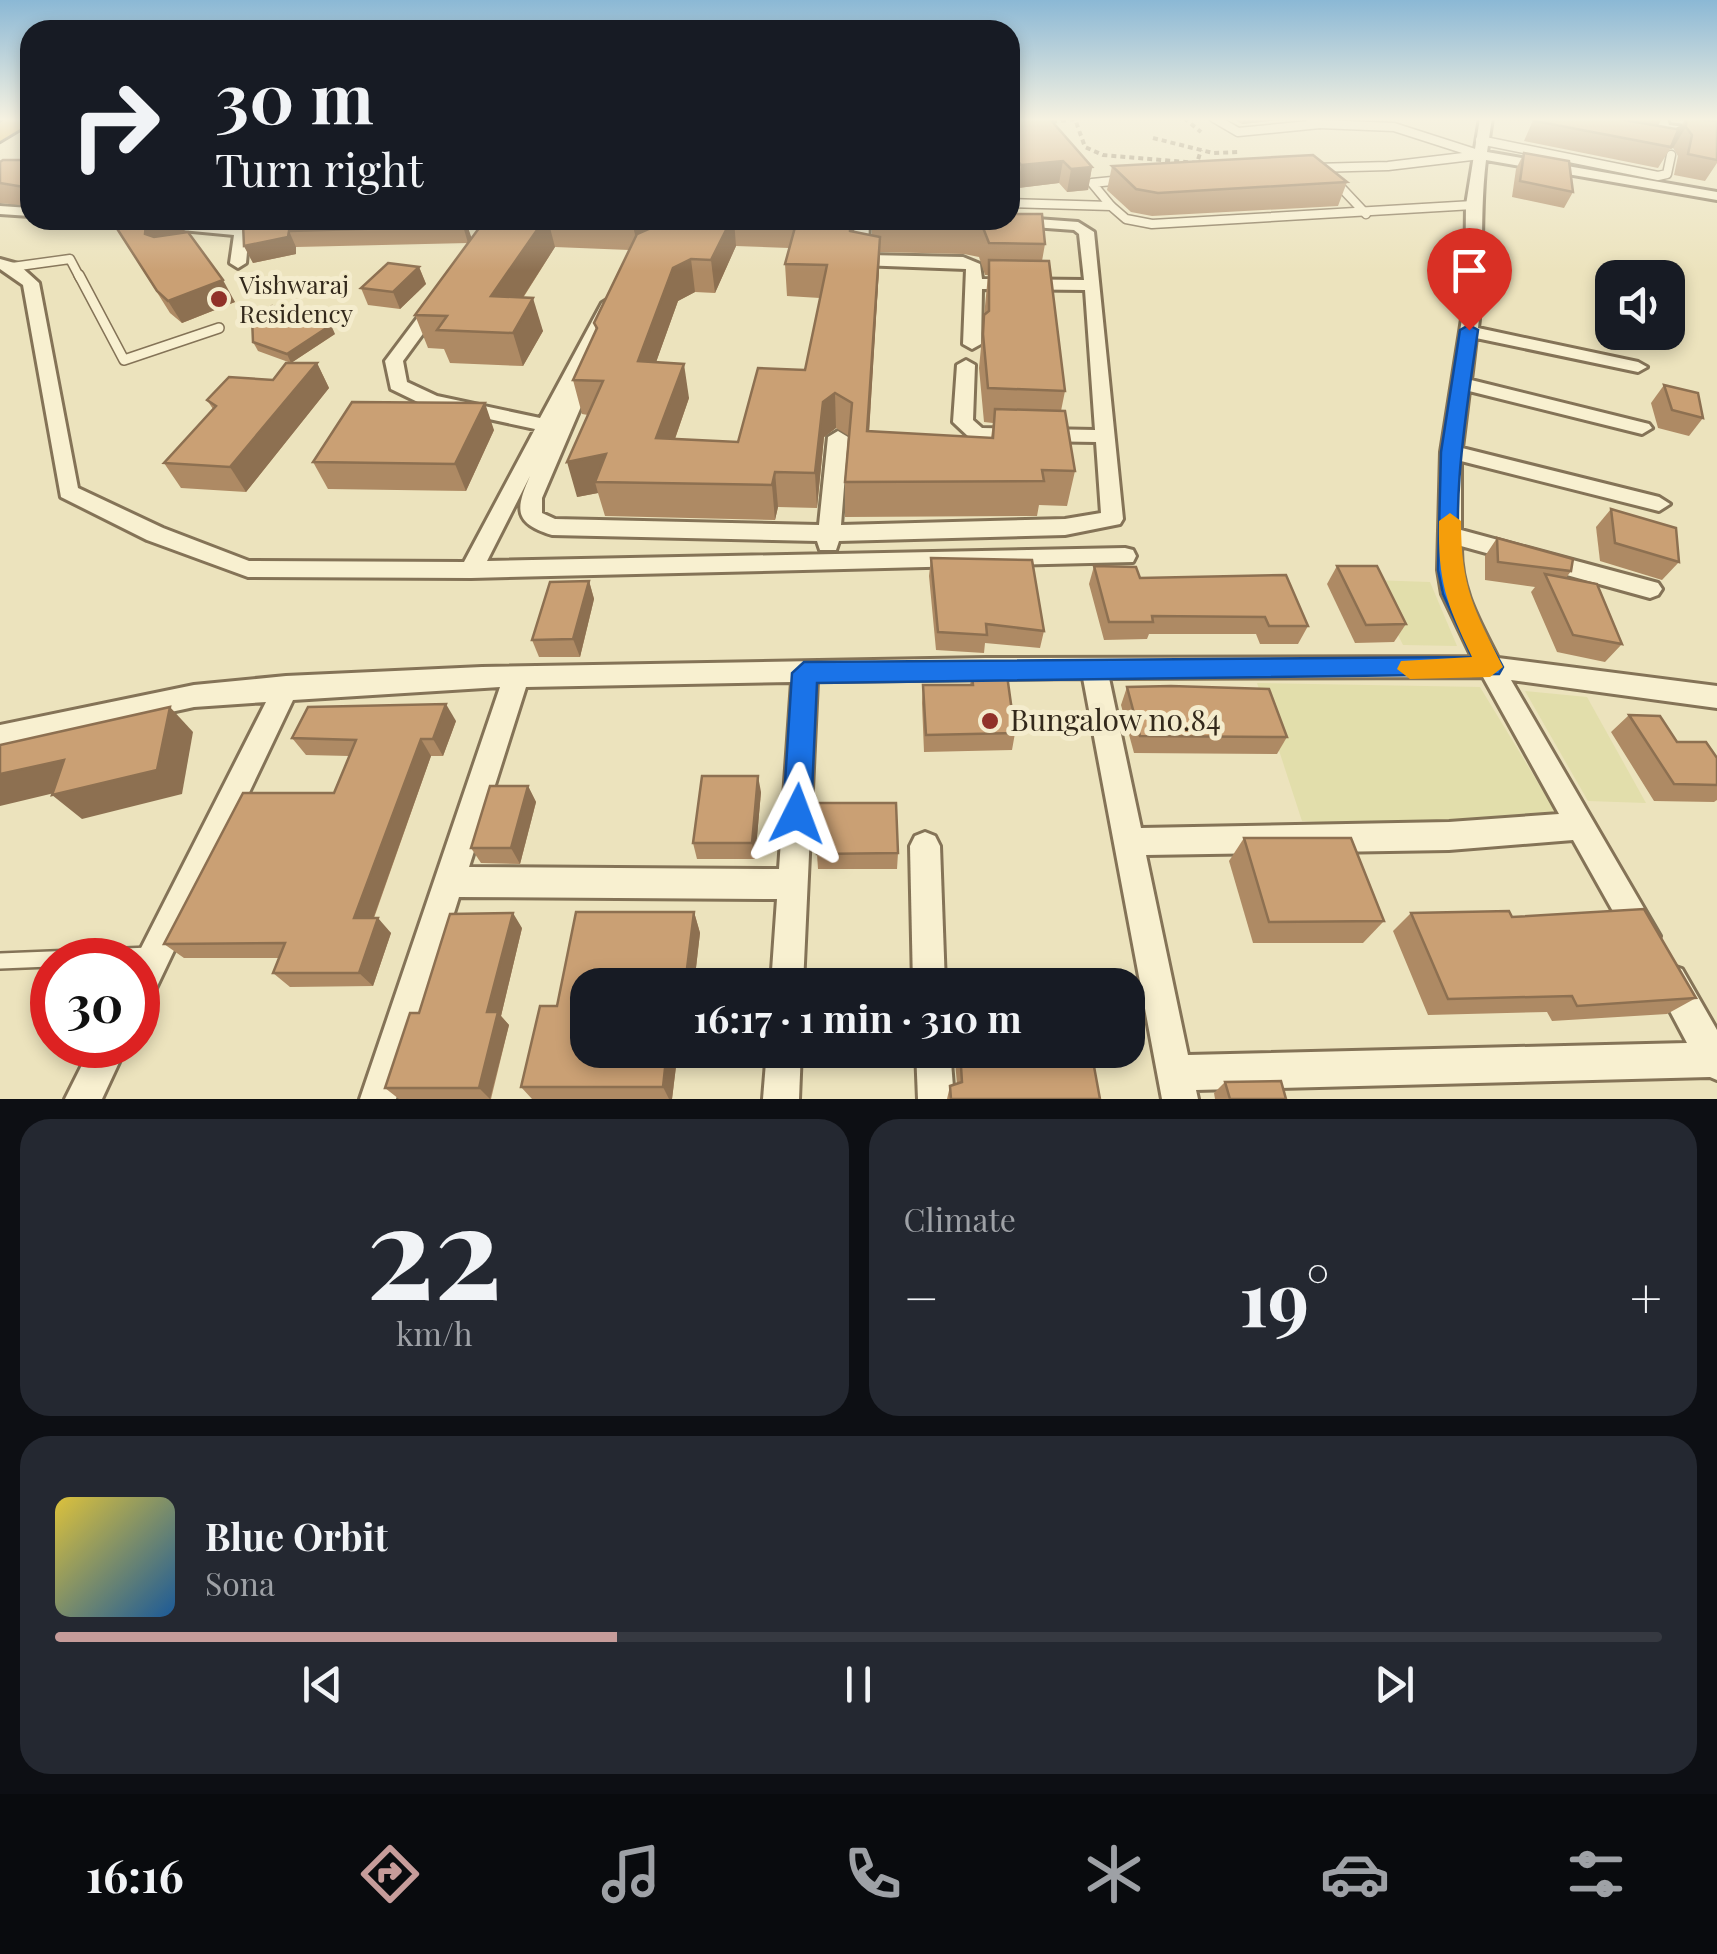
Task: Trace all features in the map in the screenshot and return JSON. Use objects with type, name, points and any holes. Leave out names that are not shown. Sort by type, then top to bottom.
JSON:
[{"type":"street","points":[[1094,667],[1177,1086],[1716,1061],[1490,667],[1454,594],[1451,452],[1469,330],[1477,169]]},
{"type":"street","points":[[1588,169],[1717,196]]},
{"type":"street","points":[[592,360],[531,498],[531,517],[552,527],[829,533],[1065,527],[1112,519],[1086,232],[1078,226],[1020,222]]},
{"type":"street","points":[[203,244],[241,230],[238,263]]},
{"type":"street","points":[[862,230],[860,260],[970,264],[975,284],[963,422],[977,434],[1105,436]]},
{"type":"street","points":[[6,266],[31,284],[68,492],[154,534],[248,569],[470,570],[1125,556]]},
{"type":"street","points":[[452,283],[394,361],[398,386],[430,401],[544,425]]},
{"type":"street","points":[[975,284],[1093,285]]},
{"type":"street","points":[[470,570],[616,292]]},
{"type":"street","points":[[1469,330],[1638,367]]},
{"type":"street","points":[[1461,383],[1642,428]]},
{"type":"street","points":[[827,563],[838,438]]},
{"type":"street","points":[[1451,452],[1659,504]]},
{"type":"street","points":[[1450,536],[1650,589]]},
{"type":"street","points":[[0,737],[194,696],[516,677],[1094,667],[1490,667],[1717,697]]},
{"type":"street","points":[[789,968],[804,673]]},
{"type":"street","points":[[378,1099],[516,677]]},
{"type":"street","points":[[160,943],[286,688]]},
{"type":"street","points":[[1128,842],[1449,836],[1581,826]]},
{"type":"street","points":[[925,846],[929,968]]},
{"type":"street","points":[[449,882],[793,884]]},
{"type":"street","points":[[83,1099],[98,1068]]},
{"type":"street","points":[[780,1099],[783,1068]]},
{"type":"street","points":[[934,1068],[936,1099]]},
{"type":"lane","points":[[1323,169],[1366,214]]},
{"type":"lane","points":[[1617,169],[1658,176],[1666,174],[1667,169]]},
{"type":"lane","points":[[1080,170],[1126,219],[1152,224],[1473,205]]},
{"type":"lane","points":[[1092,183],[1141,178]]},
{"type":"lane","points":[[1020,204],[1112,206]]},
{"type":"lane","points":[[6,266],[70,259],[124,360],[219,328]]},
{"type":"lane","points":[[0,961],[30,960]]},
{"type":"shaded area","points":[[1371,580],[1430,582],[1457,646],[1403,645]]},
{"type":"shaded area","points":[[1257,683],[1480,687],[1557,814],[1366,825],[1302,821]]},
{"type":"shaded area","points":[[1525,691],[1587,697],[1646,803],[1588,801]]},
{"type":"building","points":[[0,169],[20,169],[20,186],[0,183]]},
{"type":"building","points":[[1115,169],[1331,169],[1347,182],[1158,193],[1136,189]]},
{"type":"building","points":[[1522,169],[1570,169],[1573,192],[1520,181]]},
{"type":"building","points":[[1020,214],[1042,214],[1045,244],[989,243],[984,230],[1020,230]]},
{"type":"building","points":[[118,230],[145,230],[145,234],[154,237],[188,232],[223,280],[168,301],[157,291]]},
{"type":"building","points":[[243,230],[324,230],[289,231],[288,237],[244,246]]},
{"type":"building","points":[[478,230],[537,230],[491,296],[533,298],[513,333],[437,330],[447,316],[415,315]]},
{"type":"building","points":[[646,230],[726,230],[711,260],[691,259],[673,268],[638,361],[684,364],[656,438],[738,442],[758,368],[805,370],[827,265],[785,264],[794,230],[850,230],[880,237],[867,431],[993,438],[995,409],[1065,411],[1075,471],[1042,470],[1044,481],[845,482],[852,403],[835,393],[823,402],[815,473],[775,472],[772,485],[595,482],[606,454],[567,462],[603,381],[573,380],[597,328],[594,323],[637,234]]},
{"type":"building","points":[[989,260],[1049,261],[1065,391],[988,388],[983,334],[984,315],[989,311]]},
{"type":"building","points":[[388,263],[419,267],[393,292],[361,288]]},
{"type":"building","points":[[272,306],[331,325],[287,354],[253,342],[252,318]]},
{"type":"building","points":[[286,363],[317,363],[230,467],[164,463],[216,406],[207,400],[229,377],[273,380]]},
{"type":"building","points":[[1664,385],[1698,393],[1703,418],[1672,410]]},
{"type":"building","points":[[352,402],[485,403],[455,464],[313,462]]},
{"type":"building","points":[[1611,509],[1676,528],[1679,562],[1615,543]]},
{"type":"building","points":[[1497,538],[1573,559],[1571,571],[1498,562]]},
{"type":"building","points":[[931,558],[1032,560],[1044,631],[986,624],[987,635],[938,632]]},
{"type":"building","points":[[1094,566],[1136,567],[1140,578],[1286,575],[1308,626],[1269,626],[1265,617],[1152,616],[1153,622],[1109,622]]},
{"type":"building","points":[[1337,566],[1377,566],[1406,624],[1366,625]]},
{"type":"building","points":[[1545,574],[1597,584],[1622,644],[1573,635]]},
{"type":"building","points":[[589,581],[573,639],[532,640],[550,582]]},
{"type":"building","points":[[972,675],[1007,675],[1015,733],[926,735],[923,685],[973,685]]},
{"type":"building","points":[[1127,687],[1269,689],[1287,737],[1140,736]]},
{"type":"building","points":[[446,704],[433,739],[421,739],[354,918],[378,918],[359,973],[273,973],[285,943],[164,944],[243,793],[334,793],[356,740],[292,738],[308,707]]},
{"type":"building","points":[[170,707],[157,770],[52,795],[64,760],[0,774],[0,745]]},
{"type":"building","points":[[1629,715],[1660,716],[1677,742],[1706,742],[1717,758],[1717,785],[1674,784]]},
{"type":"building","points":[[702,776],[758,776],[752,843],[693,843]]},
{"type":"building","points":[[490,786],[528,786],[511,848],[471,848]]},
{"type":"building","points":[[818,803],[896,803],[898,853],[817,854]]},
{"type":"building","points":[[1244,838],[1351,838],[1384,921],[1269,922]]},
{"type":"building","points":[[1644,909],[1696,998],[1577,1006],[1572,996],[1448,999],[1411,913],[1509,911],[1512,917]]},
{"type":"building","points":[[576,912],[694,912],[687,968],[570,968],[570,1068],[665,1068],[663,1087],[521,1087],[540,1006],[557,1006]]},
{"type":"building","points":[[513,913],[487,1012],[498,1012],[479,1088],[385,1088],[410,1013],[419,1013],[450,914]]},
{"type":"building","points":[[961,1068],[1094,1068],[1100,1099],[951,1099],[950,1086],[962,1082]]},
{"type":"building","points":[[1281,1081],[1286,1099],[1230,1099],[1225,1082]]},
{"type":"slow traffic","points":[[1410,669],[1490,667],[1454,594],[1450,521]]},
{"type":"place","name":"Vishwaraj Residency","points":[[219,299]]},
{"type":"place","name":"Bungalow no.84","points":[[990,721]]},
{"type":"route","points":[[797,814],[804,673],[1094,667],[1490,667],[1454,594],[1450,570],[1451,452],[1469,330]]}]
